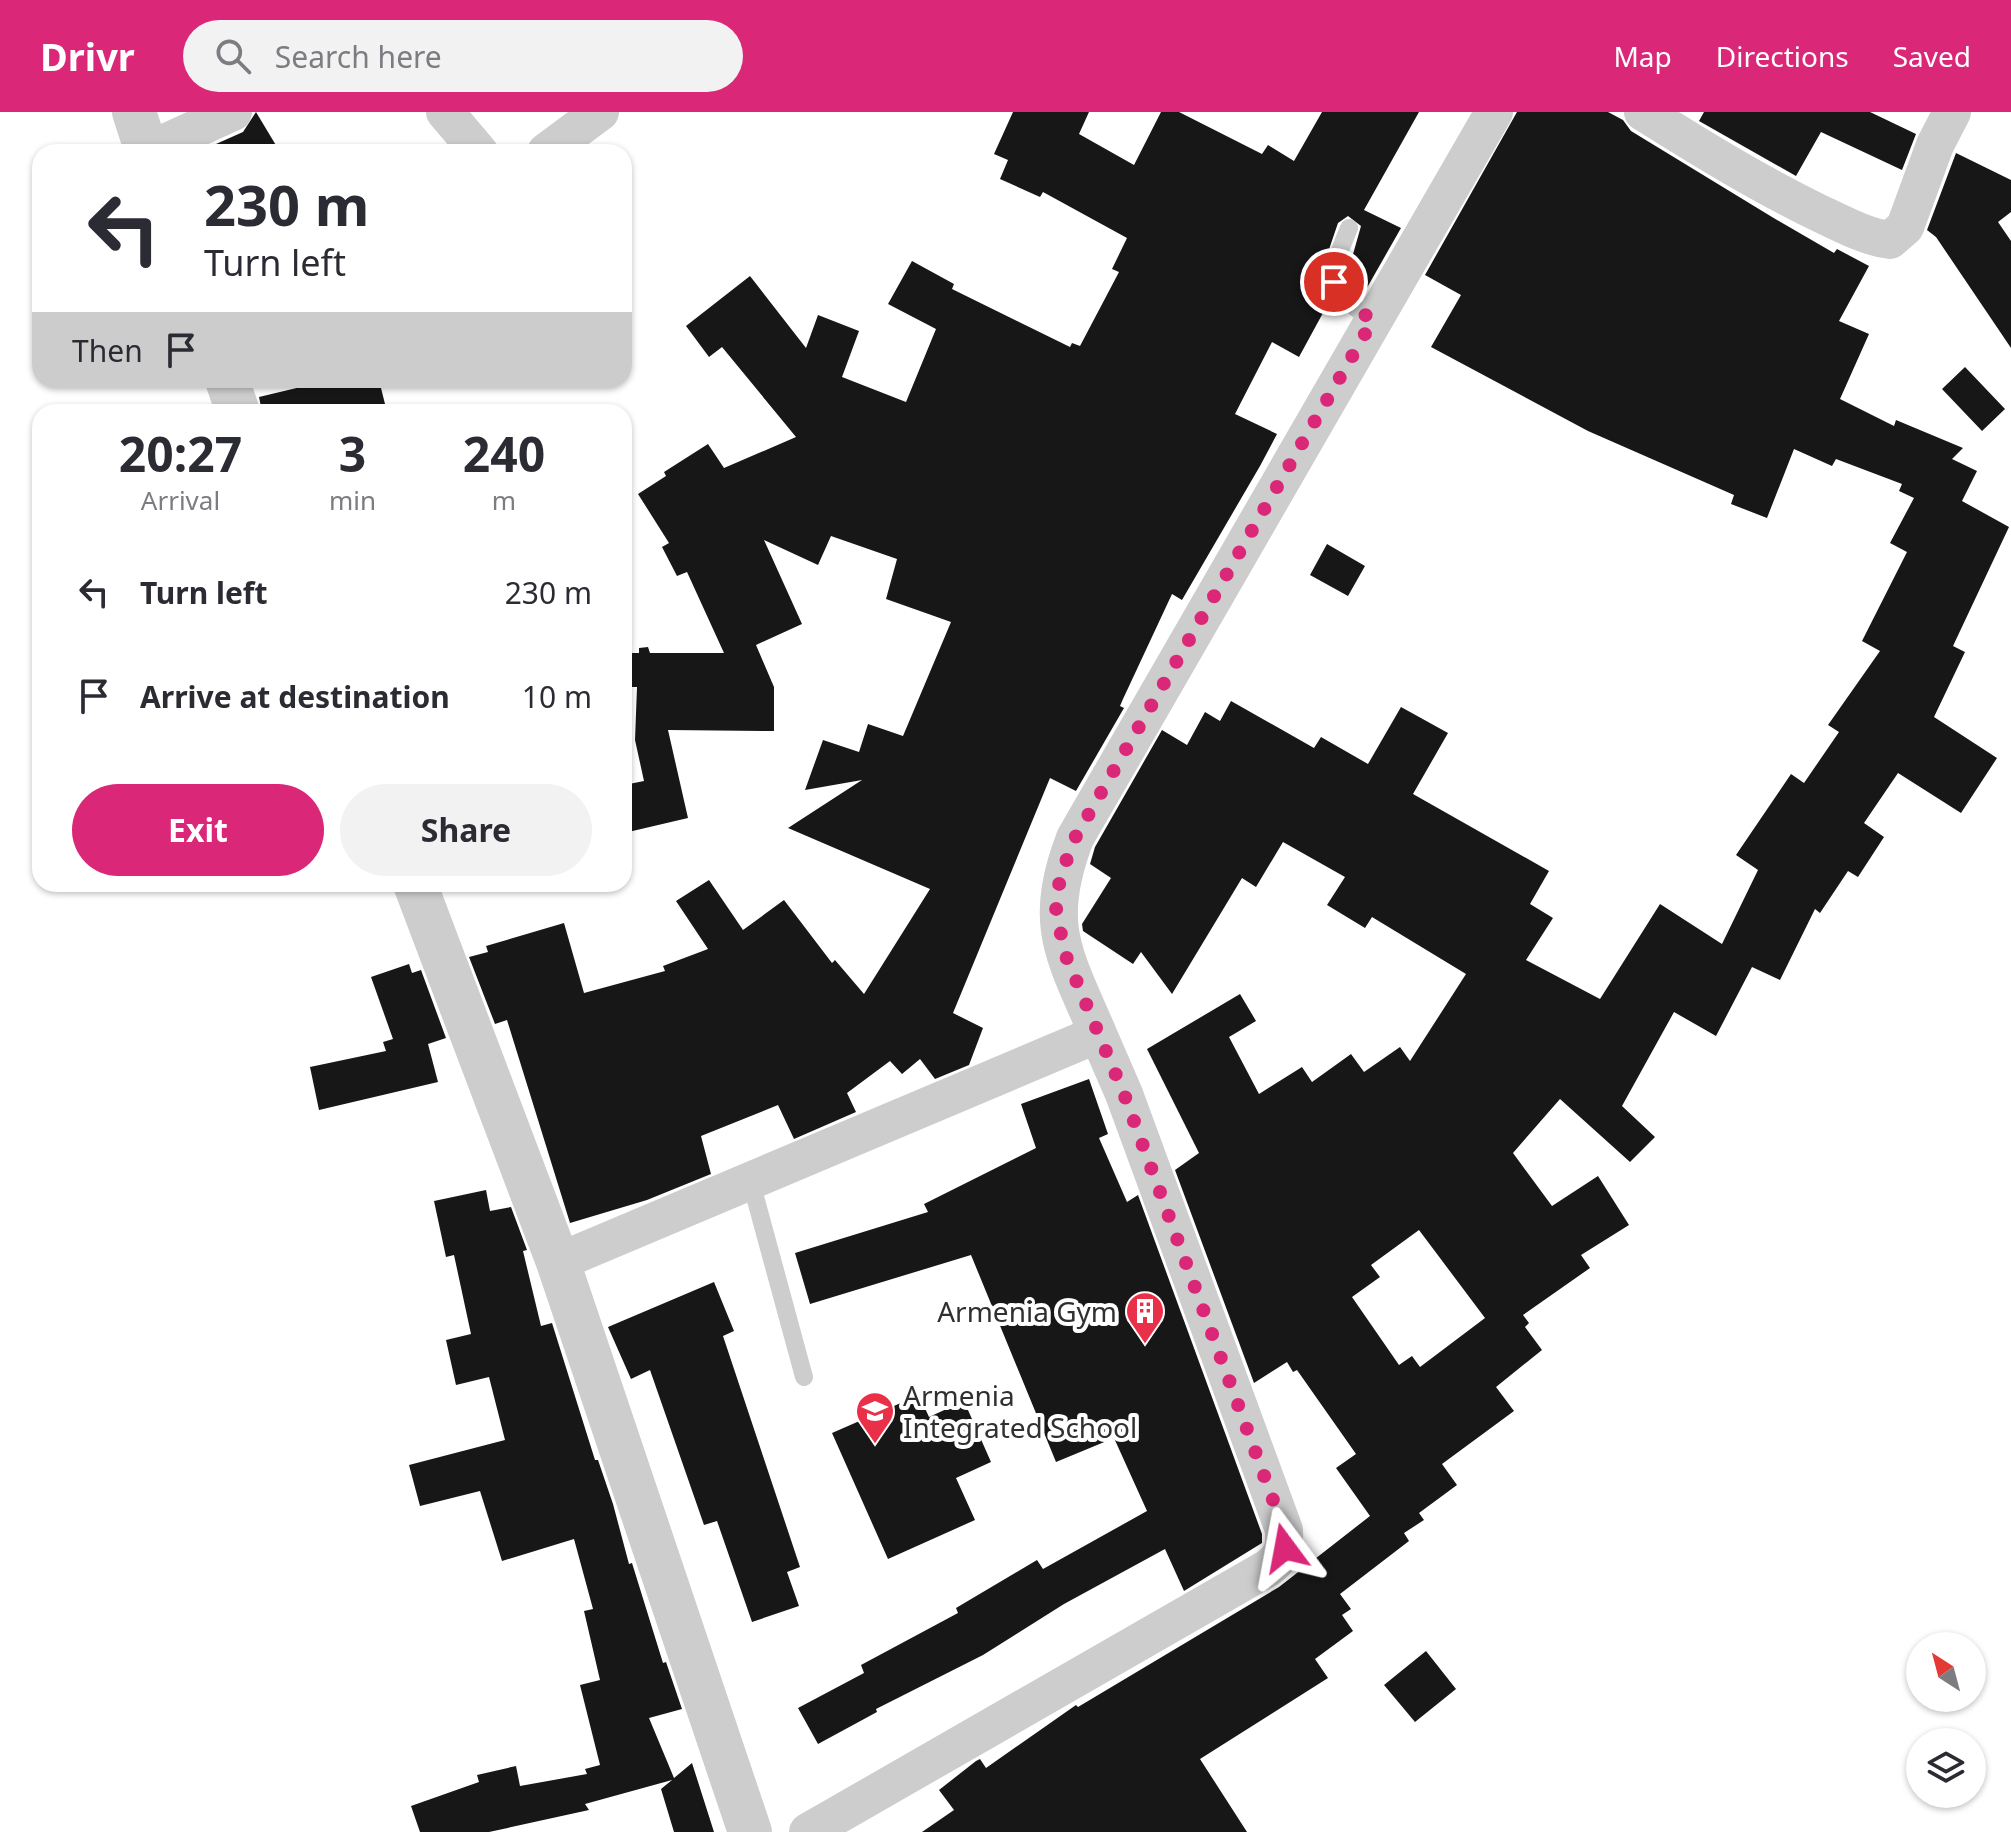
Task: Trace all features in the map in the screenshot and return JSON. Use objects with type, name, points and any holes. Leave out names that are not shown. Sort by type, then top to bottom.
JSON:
[{"type":"street","points":[[134,112],[144,144]]},
{"type":"street","points":[[164,144],[233,112]]},
{"type":"street","points":[[445,112],[472,144]]},
{"type":"street","points":[[557,144],[600,112]]},
{"type":"street","points":[[808,1832],[1268,1568],[1280,1559],[1285,1548],[1278,1515],[1124,1094],[1065,954],[1056,910],[1060,877],[1075,838],[1494,112]]},
{"type":"street","points":[[1643,112],[1756,182],[1839,223],[1890,240],[1905,227],[1935,145],[1952,112]]},
{"type":"street","points":[[418,892],[558,1262],[750,1832]]},
{"type":"street","points":[[558,1262],[1098,1034]]},
{"type":"lane","points":[[1349,228],[1333,266],[1334,282],[1341,299],[1373,320]]},
{"type":"lane","points":[[751,1182],[804,1377]]},
{"type":"building","points":[[256,112],[275,144],[216,144],[243,132]]},
{"type":"building","points":[[1013,112],[1089,112],[1079,134],[1134,165],[1161,112],[1179,112],[1262,154],[1268,145],[1294,161],[1322,112],[1419,112],[1364,210],[1401,228],[1364,293],[1346,279],[1361,226],[1348,216],[1338,223],[1322,270],[1323,286],[1330,300],[1299,357],[1272,342],[1235,414],[1277,434],[1182,600],[1172,594],[1120,706],[1124,708],[1076,791],[1050,778],[953,1013],[983,1028],[969,1065],[935,1079],[920,1059],[902,1074],[890,1061],[847,1093],[856,1112],[794,1139],[778,1105],[701,1136],[711,1174],[647,1200],[570,1223],[507,1020],[495,1024],[469,957],[488,952],[486,946],[564,923],[584,993],[665,971],[663,966],[708,949],[676,901],[709,880],[743,930],[784,900],[832,963],[835,960],[864,994],[930,889],[788,828],[862,780],[805,790],[823,740],[859,752],[868,724],[903,736],[951,622],[886,599],[897,559],[831,536],[818,565],[764,540],[802,624],[756,645],[774,687],[774,731],[668,730],[688,818],[632,831],[632,783],[644,781],[635,740],[637,687],[632,687],[632,653],[639,653],[639,648],[648,647],[650,653],[724,653],[687,572],[677,576],[662,547],[669,543],[638,494],[666,476],[664,472],[708,444],[724,468],[796,437],[722,347],[709,357],[686,326],[750,276],[806,348],[818,315],[859,331],[842,377],[906,402],[936,329],[888,304],[912,261],[954,284],[952,289],[1070,347],[1072,343],[1080,346],[1119,272],[1112,269],[1127,238],[1043,192],[1040,197],[1000,179],[1008,160],[994,154]]},
{"type":"building","points":[[1517,112],[1608,112],[1623,120],[1631,131],[1772,217],[1834,253],[1837,249],[1869,266],[1839,321],[1869,334],[1840,399],[1894,426],[1896,420],[1963,448],[1952,459],[1977,471],[1962,501],[2009,527],[1953,646],[1965,652],[1934,717],[1997,758],[1961,813],[1898,773],[1864,823],[1884,837],[1858,877],[1848,871],[1820,913],[1815,909],[1780,980],[1752,967],[1716,1036],[1674,1012],[1622,1106],[1655,1137],[1630,1162],[1560,1099],[1513,1153],[1552,1206],[1598,1176],[1629,1225],[1581,1255],[1590,1268],[1523,1315],[1529,1323],[1525,1327],[1542,1350],[1496,1387],[1514,1411],[1442,1464],[1457,1485],[1419,1513],[1424,1520],[1404,1533],[1409,1541],[1340,1594],[1351,1609],[1342,1615],[1353,1631],[1315,1659],[1328,1678],[1200,1759],[1247,1832],[922,1832],[954,1810],[939,1790],[976,1761],[980,1759],[986,1768],[1076,1705],[1078,1707],[1279,1587],[1370,1516],[1336,1468],[1356,1454],[1297,1370],[1293,1372],[1287,1362],[1254,1383],[1175,1170],[1199,1153],[1147,1049],[1240,994],[1256,1021],[1229,1037],[1259,1094],[1302,1067],[1312,1082],[1351,1054],[1364,1072],[1400,1047],[1410,1061],[1466,974],[1372,917],[1365,928],[1327,905],[1345,877],[1283,842],[1256,887],[1242,878],[1172,994],[1141,952],[1133,964],[1083,931],[1082,924],[1111,878],[1090,864],[1095,847],[1162,730],[1187,745],[1205,712],[1220,721],[1231,701],[1314,748],[1321,737],[1368,764],[1401,707],[1448,733],[1413,794],[1549,871],[1530,904],[1553,918],[1526,960],[1600,999],[1660,904],[1722,944],[1758,870],[1736,855],[1791,774],[1804,783],[1839,732],[1828,725],[1880,651],[1862,641],[1907,552],[1890,543],[1914,498],[1899,491],[1902,484],[1836,459],[1832,466],[1794,449],[1767,518],[1731,504],[1734,495],[1588,431],[1431,347],[1461,295],[1425,275]],"holes":[[[1419,1230],[1485,1318],[1420,1367],[1412,1356],[1399,1365],[1352,1297],[1380,1277],[1371,1265]]]},
{"type":"building","points":[[1704,112],[1870,112],[1916,134],[1902,170],[1821,132],[1796,176],[1699,121]]},
{"type":"building","points":[[1956,153],[2011,180],[2011,212],[1998,222],[2011,241],[2011,348],[1936,237],[1927,230]]},
{"type":"building","points":[[1965,367],[2005,409],[1982,431],[1942,389]]},
{"type":"building","points":[[297,388],[381,388],[385,404],[260,404],[259,397]]},
{"type":"building","points":[[1327,544],[1365,566],[1348,596],[1310,575]]},
{"type":"building","points":[[409,964],[412,973],[421,970],[446,1038],[428,1044],[438,1082],[319,1110],[310,1067],[386,1051],[383,1042],[393,1039],[371,977]]},
{"type":"building","points":[[1089,1079],[1108,1134],[1099,1138],[1127,1202],[1138,1195],[1262,1534],[1262,1543],[1184,1591],[1165,1549],[1064,1604],[983,1655],[876,1709],[877,1712],[818,1744],[798,1708],[864,1673],[861,1665],[958,1613],[956,1608],[1037,1560],[1043,1569],[1147,1511],[1114,1438],[1056,1462],[971,1255],[810,1304],[795,1253],[928,1212],[924,1204],[1036,1148],[1021,1104]]},
{"type":"building","points":[[486,1190],[490,1211],[511,1207],[527,1250],[523,1251],[541,1326],[552,1323],[595,1460],[598,1460],[613,1504],[629,1564],[632,1563],[663,1663],[666,1662],[682,1709],[649,1718],[674,1778],[692,1763],[714,1832],[674,1832],[661,1789],[672,1780],[585,1804],[589,1810],[489,1832],[420,1832],[411,1806],[479,1782],[477,1775],[516,1766],[520,1786],[587,1774],[585,1769],[600,1765],[580,1685],[600,1680],[584,1611],[593,1609],[574,1539],[502,1561],[480,1491],[420,1506],[409,1465],[505,1440],[489,1377],[456,1385],[446,1340],[471,1334],[454,1255],[446,1257],[434,1201]]},
{"type":"building","points":[[714,1282],[734,1331],[723,1336],[800,1567],[787,1572],[799,1606],[752,1622],[717,1521],[704,1525],[650,1370],[631,1379],[608,1327]]},
{"type":"building","points":[[919,1395],[929,1417],[964,1401],[991,1462],[956,1478],[975,1520],[888,1559],[832,1433]]},
{"type":"building","points":[[1426,1651],[1456,1689],[1415,1722],[1384,1685]]},
{"type":"place","name":"Armenia Gym","points":[[1145,1345]]},
{"type":"place","name":"Armenia Integrated School","points":[[875,1445]]},
{"type":"route","points":[[1285,1548],[1284,1530],[1124,1094],[1065,954],[1056,910],[1060,877],[1075,838],[1373,320],[1341,299],[1334,282]]}]
